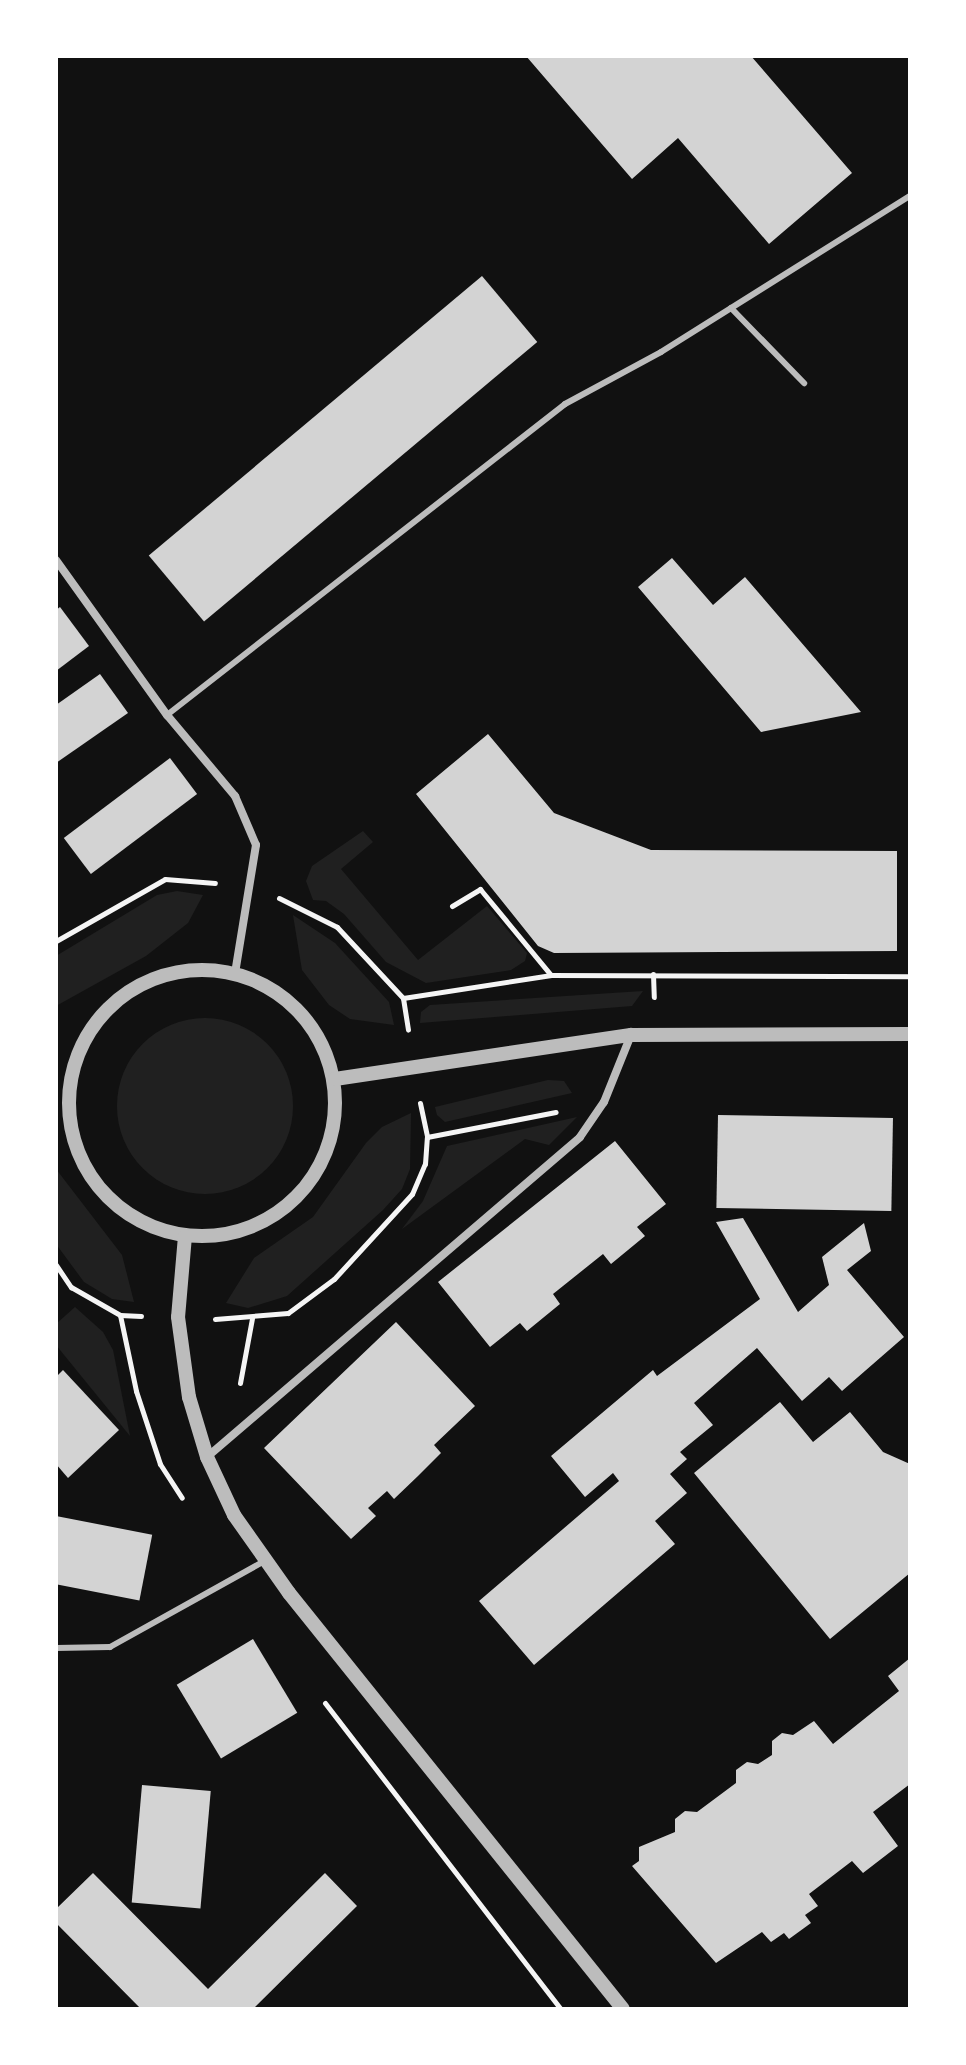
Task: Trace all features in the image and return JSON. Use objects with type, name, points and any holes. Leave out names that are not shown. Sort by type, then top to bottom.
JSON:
[{"type":"street","points":[[56,560],[167,715],[235,796],[256,845],[235,973]]},
{"type":"street","points":[[193,969],[235,973],[262,983],[297,1008],[327,1052],[335,1079],[329,1147],[314,1177],[288,1206],[234,1233],[185,1236],[148,1225],[117,1207],[89,1176],[72,1138],[64,1071],[89,1031],[130,990],[158,976],[193,969]]},
{"type":"street","points":[[335,1079],[631,1035],[910,1034]]},
{"type":"street","points":[[207,1457],[580,1137],[604,1102],[631,1035]]},
{"type":"street","points":[[185,1236],[178,1317],[189,1397],[207,1457],[234,1515],[266,1560],[623,2009]]},
{"type":"lane","points":[[167,715],[565,404],[731,308],[910,196]]},
{"type":"lane","points":[[731,308],[804,383]]},
{"type":"lane","points":[[56,1648],[110,1647],[266,1560]]},
{"type":"path","points":[[56,941],[165,879],[205,882]]},
{"type":"path","points":[[452,906],[480,889],[551,975]]},
{"type":"path","points":[[296,903],[337,927],[403,998],[551,975],[910,976]]},
{"type":"path","points":[[239,1320],[288,1313],[367,1245],[412,1194],[425,1164],[427,1137],[604,1102]]},
{"type":"path","points":[[56,1265],[71,1287],[120,1315]]},
{"type":"path","points":[[247,1421],[239,1379],[252,1318]]},
{"type":"shaded area","points":[[363,831],[373,842],[341,869],[418,960],[487,906],[527,953],[525,961],[511,970],[426,983],[386,962],[344,914],[326,901],[313,900],[306,881],[312,866]]},
{"type":"shaded area","points":[[177,891],[203,895],[188,923],[146,956],[56,1006],[56,956],[157,895]]},
{"type":"shaded area","points":[[293,915],[335,943],[389,1002],[394,1025],[350,1019],[329,1005],[302,970]]},
{"type":"shaded area","points":[[643,991],[632,1006],[420,1023],[421,1012],[430,1005]]},
{"type":"shaded area","points":[[205,1018],[238,1025],[267,1044],[286,1073],[293,1106],[286,1139],[267,1168],[238,1187],[205,1194],[172,1187],[143,1168],[124,1139],[117,1106],[124,1073],[143,1044],[172,1025]]},
{"type":"shaded area","points":[[548,1080],[564,1081],[572,1093],[445,1122],[437,1115],[435,1107]]},
{"type":"shaded area","points":[[411,1113],[410,1169],[402,1189],[383,1210],[287,1296],[248,1308],[226,1303],[254,1258],[313,1217],[366,1143],[382,1127]]},
{"type":"shaded area","points":[[577,1117],[549,1145],[525,1139],[402,1229],[423,1201],[447,1146]]},
{"type":"shaded area","points":[[56,1169],[122,1255],[134,1302],[112,1299],[84,1282],[56,1244]]},
{"type":"shaded area","points":[[75,1307],[103,1332],[113,1350],[130,1436],[56,1345],[56,1324]]},
{"type":"building","points":[[526,56],[751,56],[852,173],[769,244],[678,138],[632,179]]},
{"type":"building","points":[[482,276],[537,342],[204,621],[149,556]]},
{"type":"building","points":[[672,558],[713,605],[745,577],[861,712],[761,732],[638,587]]},
{"type":"building","points":[[60,607],[89,646],[56,671],[56,610]]},
{"type":"building","points":[[100,674],[128,713],[56,763],[56,705]]},
{"type":"building","points":[[488,734],[554,813],[651,850],[897,851],[897,951],[554,953],[538,946],[416,794]]},
{"type":"building","points":[[170,758],[197,794],[91,874],[64,838]]},
{"type":"building","points":[[718,1115],[893,1118],[891,1211],[716,1208]]},
{"type":"building","points":[[615,1141],[666,1204],[637,1227],[645,1236],[611,1264],[603,1254],[553,1294],[560,1304],[527,1331],[520,1323],[490,1347],[438,1282]]},
{"type":"building","points":[[743,1218],[798,1312],[829,1285],[822,1257],[864,1223],[871,1251],[847,1270],[904,1337],[842,1391],[829,1377],[802,1401],[757,1348],[694,1403],[713,1425],[680,1452],[687,1459],[670,1474],[687,1493],[655,1521],[675,1544],[534,1665],[479,1601],[619,1481],[613,1473],[585,1497],[551,1456],[653,1370],[657,1376],[760,1299],[716,1222]]},
{"type":"building","points":[[396,1322],[475,1406],[434,1445],[441,1453],[394,1499],[387,1491],[368,1508],[376,1516],[351,1539],[264,1448]]},
{"type":"building","points":[[63,1370],[119,1430],[68,1478],[56,1464],[56,1377]]},
{"type":"building","points":[[780,1402],[813,1442],[850,1412],[883,1452],[910,1464],[910,1573],[830,1639],[694,1473]]},
{"type":"building","points":[[56,1516],[152,1535],[139,1600],[56,1584]]},
{"type":"building","points":[[253,1639],[297,1713],[221,1759],[177,1685]]},
{"type":"building","points":[[910,1658],[910,1784],[873,1812],[898,1846],[863,1873],[852,1861],[809,1894],[818,1906],[805,1915],[811,1923],[789,1939],[784,1933],[771,1942],[762,1932],[716,1963],[632,1866],[639,1861],[639,1847],[675,1832],[675,1819],[685,1811],[697,1812],[736,1783],[736,1770],[747,1762],[758,1764],[772,1755],[772,1741],[782,1733],[793,1735],[814,1721],[833,1744],[899,1691],[888,1676]]},
{"type":"building","points":[[142,1785],[211,1791],[200,1909],[132,1903]]},
{"type":"building","points":[[93,1873],[208,1989],[325,1873],[357,1906],[253,2009],[141,2009],[56,1923],[56,1909]]}]
